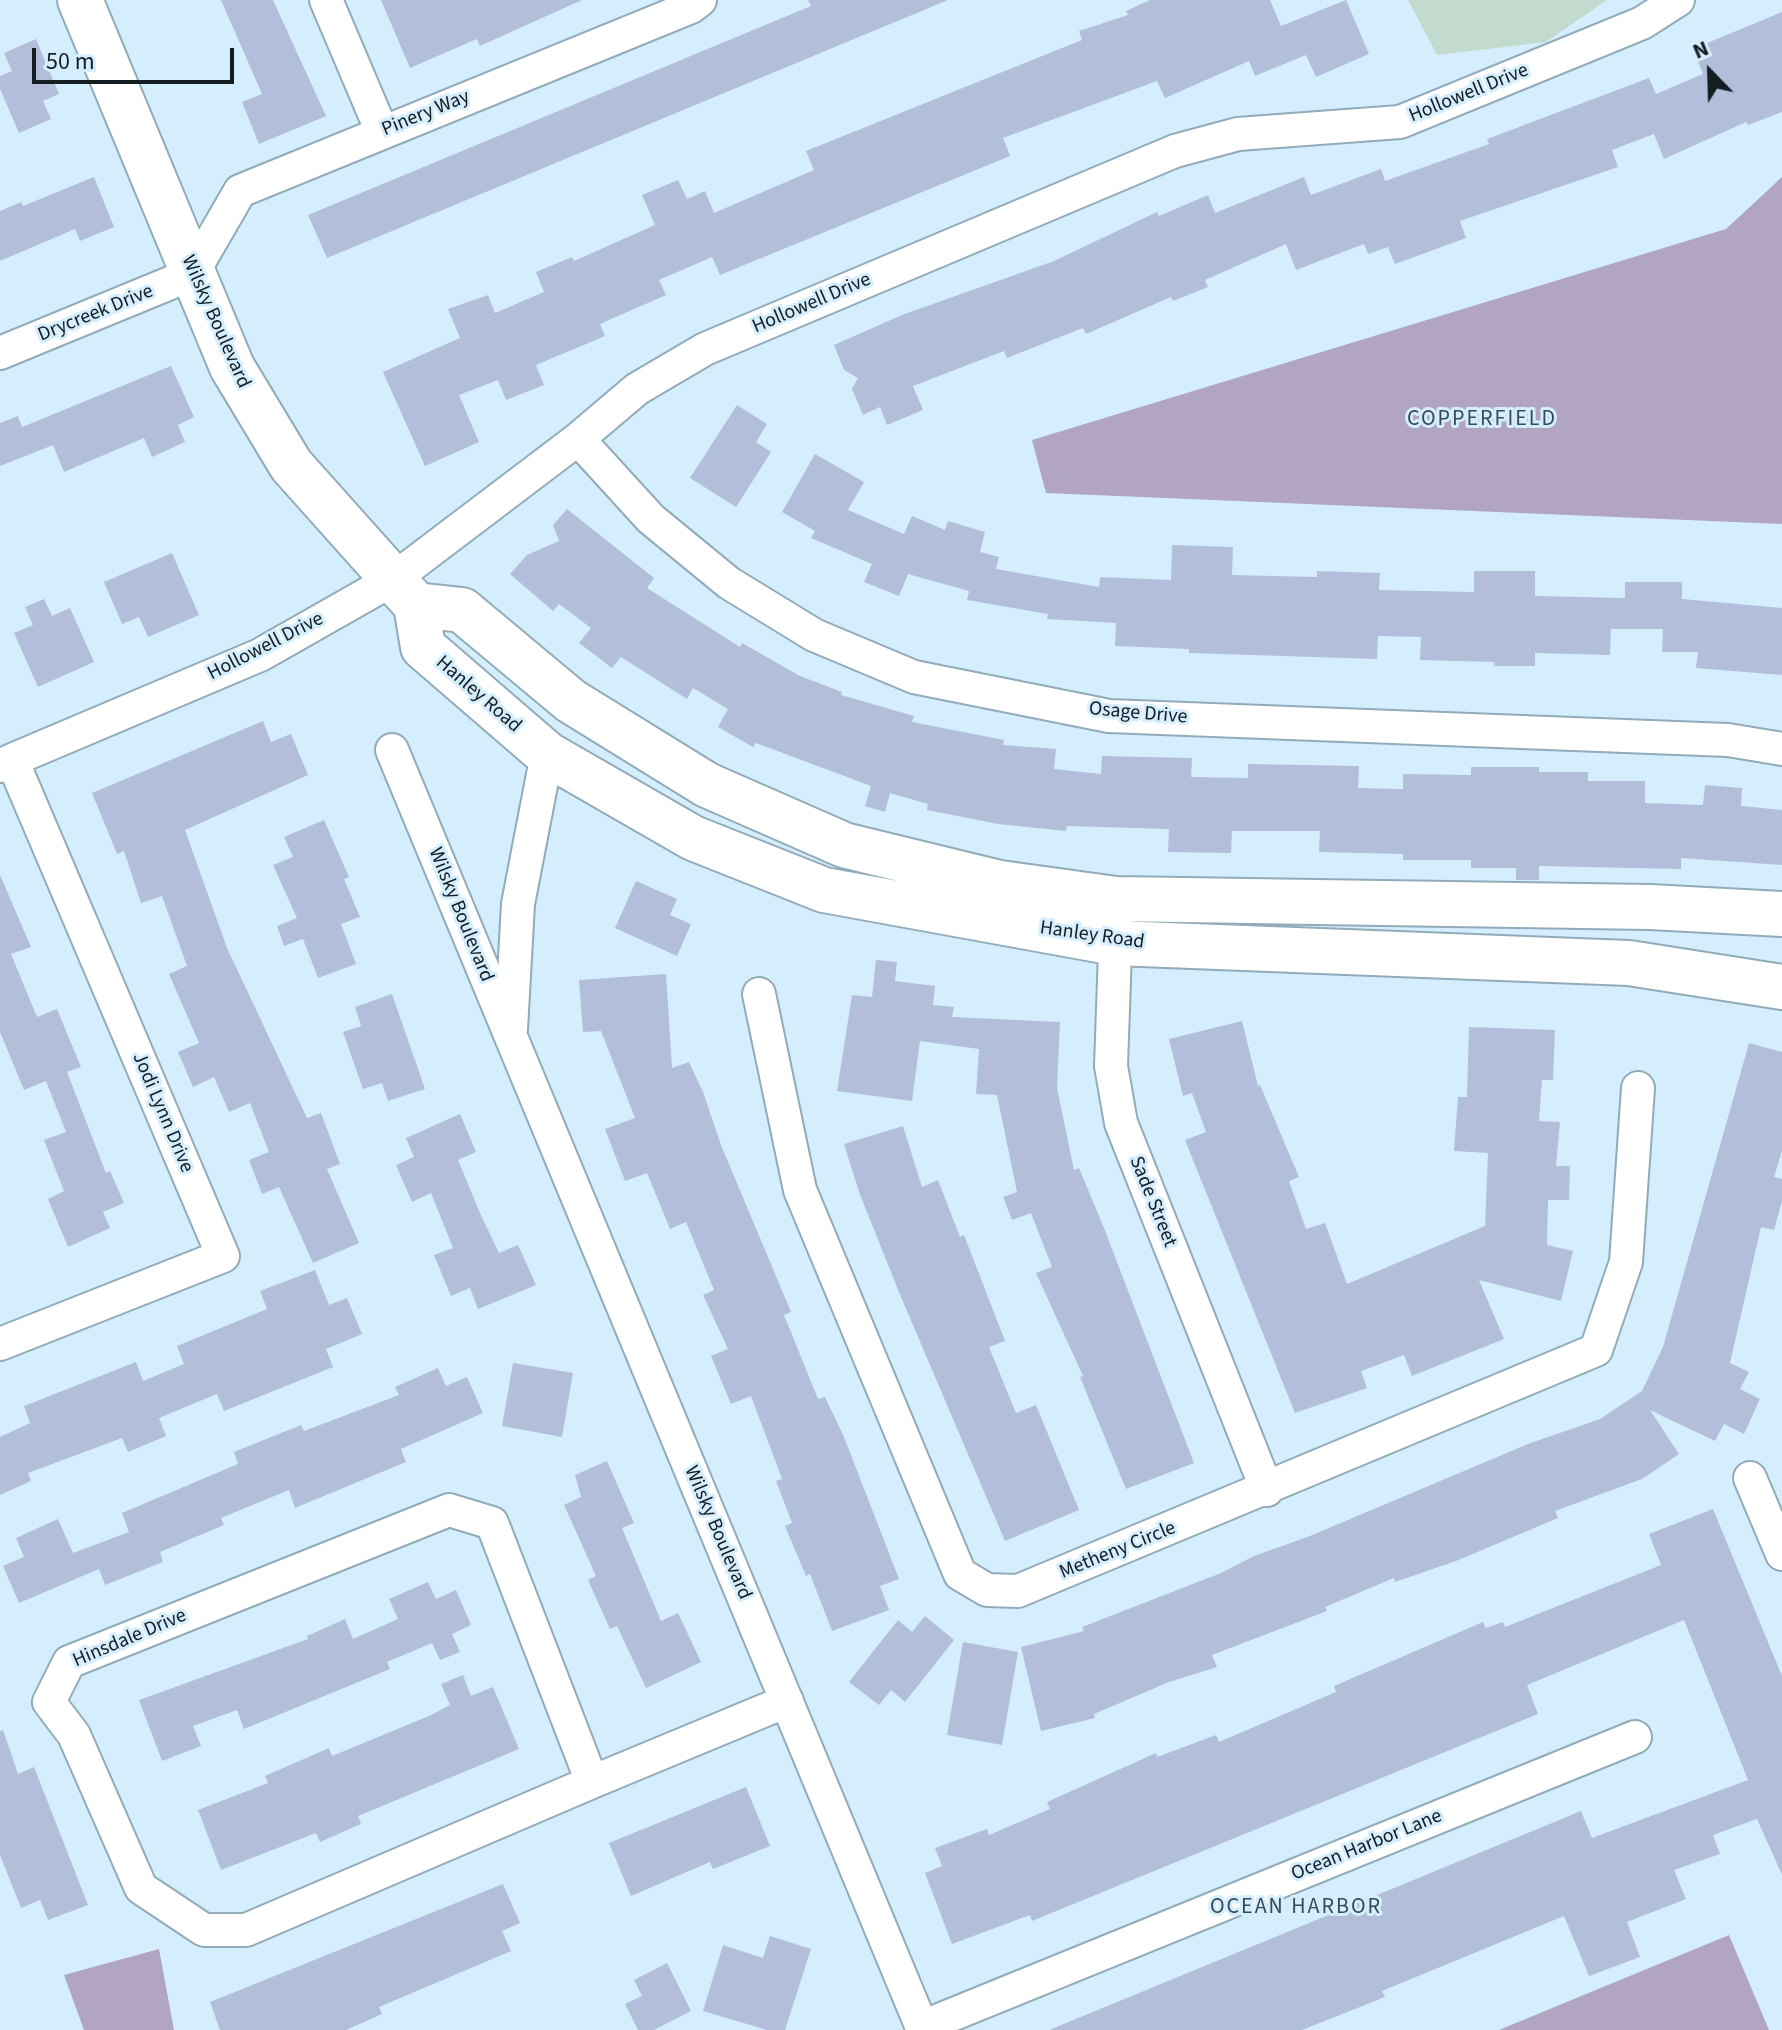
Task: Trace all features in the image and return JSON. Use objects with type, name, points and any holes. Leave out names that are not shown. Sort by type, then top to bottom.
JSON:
[{"type":"main road","name":"Wilsky Boulevard","points":[[80,0],[232,367],[274,440],[404,592]]},
{"type":"main road","name":"Hanley Road","points":[[404,592],[423,647],[547,754],[693,838],[824,890],[1115,943],[1629,963],[1782,987]]},
{"type":"main road","name":"Hanley Road","points":[[404,592],[462,610],[571,701],[707,785],[844,845],[1000,883],[1116,899],[1634,907],[1782,914]]},
{"type":"street","points":[[326,0],[382,132]]},
{"type":"street","name":"Pinery Way","points":[[192,274],[240,191],[691,7],[700,0]]},
{"type":"street","name":"Hollowell Drive","points":[[6,763],[404,592],[637,389],[705,349],[1175,151],[1238,134],[1400,122],[1642,23],[1678,0]]},
{"type":"street","name":"Drycreek Drive","points":[[0,353],[192,274]]},
{"type":"street","name":"Osage Drive","points":[[578,439],[651,519],[729,583],[814,635],[914,677],[1109,716],[1712,739],[1782,749]]},
{"type":"street","name":"Wilsky Boulevard","points":[[392,750],[922,2028]]},
{"type":"street","name":"Wilsky Boulevard","points":[[510,1036],[518,904],[547,754]]},
{"type":"street","name":"Jodi Lynn Drive","points":[[0,1344],[223,1256],[6,763]]},
{"type":"street","name":"Sade Street","points":[[1116,899],[1111,1066],[1121,1123],[1267,1490]]},
{"type":"street","name":"Metheny Circle","points":[[759,994],[800,1190],[960,1574],[987,1590],[1018,1591],[1267,1490],[1596,1350],[1626,1262],[1638,1088]]},
{"type":"street","points":[[1750,1478],[1782,1554]]},
{"type":"street","name":"Hinsdale Drive","points":[[592,1782],[492,1523],[449,1510],[69,1662],[49,1702],[74,1735],[141,1888],[204,1930],[246,1930],[787,1701]]},
{"type":"street","name":"Ocean Harbor Lane","points":[[922,2028],[1635,1737]]},
{"type":"green space","points":[[1408,0],[1607,0],[1546,42],[1437,55]]},
{"type":"shaded area","points":[[1782,177],[1782,524],[1046,493],[1032,440],[1726,229]]},
{"type":"shaded area","points":[[1729,1935],[1769,2030],[1499,2030]]},
{"type":"shaded area","points":[[159,1949],[174,2030],[84,2030],[64,1975]]},
{"type":"building","points":[[221,0],[273,0],[326,116],[259,144],[242,102],[262,94]]},
{"type":"building","points":[[381,0],[582,0],[480,46],[477,39],[410,68]]},
{"type":"building","points":[[808,0],[948,0],[327,258],[308,215],[811,6]]},
{"type":"building","points":[[1150,0],[1270,0],[1281,26],[1346,0],[1369,54],[1316,77],[1306,55],[1255,76],[1249,61],[1165,98],[1157,81],[1003,138],[1010,156],[720,275],[712,257],[659,280],[666,295],[600,324],[605,336],[536,365],[544,385],[506,400],[498,380],[459,395],[479,442],[425,466],[383,372],[460,338],[448,309],[488,295],[495,313],[544,292],[536,272],[572,257],[574,261],[655,225],[642,195],[678,180],[687,199],[705,191],[714,213],[814,170],[806,151],[1082,40],[1079,31],[1128,15],[1126,11]]},
{"type":"building","points":[[1782,12],[1782,112],[1748,125],[1746,122],[1664,159],[1654,134],[1612,150],[1618,167],[1460,221],[1466,238],[1395,264],[1388,247],[1368,254],[1364,244],[1296,270],[1286,244],[1205,280],[1208,287],[1173,301],[1171,297],[1086,334],[1083,328],[1007,358],[1004,351],[913,386],[923,410],[887,425],[880,407],[863,415],[852,389],[858,378],[844,370],[834,345],[902,315],[1054,261],[1157,212],[1159,216],[1208,195],[1215,213],[1304,177],[1311,195],[1381,169],[1385,181],[1489,144],[1487,139],[1649,78],[1656,94],[1703,74],[1693,49]]},
{"type":"building","points":[[36,39],[59,94],[43,101],[51,119],[19,133],[0,89],[0,76],[12,71],[4,53]]},
{"type":"building","points":[[94,177],[114,227],[80,241],[75,229],[0,261],[0,211],[21,202],[23,206]]},
{"type":"building","points":[[171,366],[194,417],[178,425],[185,442],[152,457],[144,438],[64,472],[53,445],[0,466],[0,423],[18,416],[22,427]]},
{"type":"building","points":[[737,405],[767,424],[756,442],[771,452],[736,507],[690,478]]},
{"type":"building","points":[[815,454],[864,482],[848,510],[904,534],[912,516],[945,530],[948,521],[985,532],[980,552],[999,557],[996,569],[1099,587],[1100,577],[1171,580],[1172,545],[1233,547],[1232,575],[1317,577],[1317,571],[1380,573],[1379,590],[1474,592],[1474,571],[1535,571],[1535,596],[1625,598],[1625,582],[1682,582],[1682,599],[1782,608],[1782,675],[1696,668],[1698,652],[1662,652],[1663,629],[1611,629],[1610,655],[1535,653],[1535,666],[1420,660],[1421,637],[1378,636],[1377,659],[1189,653],[1189,649],[1115,646],[1116,623],[1047,619],[1048,614],[967,600],[969,591],[908,574],[899,596],[864,582],[872,564],[811,538],[815,531],[782,512]]},
{"type":"building","points":[[567,509],[654,578],[647,588],[740,647],[742,643],[800,676],[842,692],[841,695],[914,716],[912,722],[1004,740],[1003,745],[1056,749],[1054,769],[1101,774],[1102,756],[1192,758],[1191,777],[1248,778],[1248,764],[1359,766],[1358,788],[1403,789],[1403,774],[1471,775],[1471,767],[1539,767],[1539,772],[1588,772],[1588,781],[1645,781],[1645,803],[1703,805],[1705,785],[1742,788],[1741,806],[1782,810],[1782,865],[1681,858],[1681,869],[1539,866],[1539,880],[1516,880],[1516,868],[1471,868],[1471,860],[1403,860],[1403,854],[1319,852],[1320,831],[1232,831],[1231,853],[1168,852],[1169,829],[1067,826],[1066,831],[998,824],[927,810],[928,804],[890,793],[885,812],[865,806],[871,786],[756,743],[753,747],[718,727],[728,709],[693,688],[687,699],[621,657],[612,668],[579,643],[591,628],[559,604],[553,611],[510,574],[527,555],[559,541],[553,525]]},
{"type":"building","points":[[172,553],[199,615],[148,637],[139,617],[122,624],[104,582]]},
{"type":"building","points":[[44,599],[52,616],[70,608],[94,662],[38,687],[14,633],[33,625],[25,607]]},
{"type":"building","points":[[263,721],[271,742],[291,734],[308,775],[185,830],[227,948],[307,1118],[321,1113],[340,1164],[327,1169],[359,1243],[313,1263],[279,1187],[262,1194],[249,1160],[269,1152],[250,1103],[229,1112],[214,1077],[193,1087],[178,1052],[199,1043],[169,974],[187,966],[162,896],[141,903],[124,851],[117,854],[92,793]]},
{"type":"building","points":[[324,820],[349,877],[344,879],[360,917],[341,924],[356,964],[318,978],[303,939],[284,946],[277,926],[297,918],[273,865],[293,857],[284,837]]},
{"type":"building","points":[[0,875],[31,947],[11,954],[37,1017],[57,1009],[81,1067],[67,1072],[106,1173],[110,1171],[124,1203],[103,1212],[110,1228],[68,1247],[48,1199],[64,1191],[44,1140],[66,1132],[46,1081],[24,1090],[0,1032]]},
{"type":"building","points":[[636,881],[677,899],[670,915],[691,924],[677,956],[615,928]]},
{"type":"building","points":[[876,960],[897,962],[895,981],[935,986],[933,1005],[954,1007],[952,1017],[1060,1022],[1057,1088],[1074,1170],[1079,1168],[1104,1228],[1194,1463],[1126,1489],[1080,1377],[1083,1376],[1036,1273],[1052,1267],[1031,1213],[1012,1220],[1003,1197],[1017,1192],[997,1095],[976,1094],[979,1049],[920,1041],[912,1101],[837,1091],[852,995],[872,997]]},
{"type":"building","points":[[666,974],[672,1068],[689,1062],[703,1092],[721,1145],[791,1312],[784,1315],[818,1399],[825,1397],[844,1437],[899,1579],[880,1586],[889,1610],[832,1631],[810,1574],[806,1576],[785,1526],[792,1523],[776,1481],[782,1479],[751,1396],[731,1404],[711,1356],[728,1349],[703,1295],[714,1290],[686,1222],[670,1229],[647,1173],[625,1181],[605,1129],[635,1118],[601,1031],[583,1032],[579,980]]},
{"type":"building","points":[[392,994],[425,1089],[388,1101],[382,1083],[363,1089],[343,1032],[361,1026],[355,1007]]},
{"type":"building","points":[[1242,1021],[1258,1086],[1299,1177],[1289,1181],[1306,1229],[1325,1223],[1347,1284],[1485,1226],[1488,1153],[1454,1151],[1458,1097],[1467,1097],[1469,1027],[1555,1030],[1553,1080],[1542,1080],[1539,1121],[1560,1122],[1556,1166],[1570,1166],[1569,1200],[1548,1200],[1547,1245],[1573,1251],[1561,1301],[1479,1280],[1504,1339],[1412,1376],[1404,1355],[1361,1371],[1367,1388],[1295,1413],[1185,1140],[1206,1132],[1192,1093],[1183,1096],[1169,1039]]},
{"type":"building","points":[[1749,1043],[1782,1052],[1782,1151],[1774,1177],[1782,1179],[1782,1201],[1774,1230],[1761,1227],[1730,1363],[1749,1372],[1740,1389],[1760,1399],[1744,1434],[1724,1424],[1715,1441],[1650,1410],[1679,1454],[1642,1479],[1555,1511],[1558,1518],[1456,1561],[1395,1582],[1394,1578],[1325,1607],[1327,1611],[1212,1655],[1217,1667],[1169,1682],[1094,1714],[1095,1718],[1041,1731],[1021,1647],[1084,1631],[1082,1627],[1221,1573],[1254,1556],[1310,1536],[1528,1444],[1600,1419],[1642,1391],[1663,1347]]},
{"type":"building","points":[[460,1114],[476,1152],[458,1160],[480,1213],[499,1253],[518,1245],[536,1285],[478,1309],[470,1288],[451,1296],[434,1255],[453,1248],[431,1193],[412,1202],[396,1165],[414,1157],[406,1138]]},
{"type":"building","points":[[903,1126],[922,1187],[938,1180],[960,1237],[964,1235],[1005,1341],[989,1347],[1016,1413],[1036,1405],[1079,1510],[1005,1541],[901,1297],[859,1192],[844,1144]]},
{"type":"building","points":[[315,1270],[329,1305],[347,1298],[362,1334],[326,1349],[333,1367],[224,1411],[217,1394],[159,1418],[166,1436],[128,1452],[122,1438],[28,1473],[31,1481],[0,1495],[0,1437],[30,1423],[24,1406],[136,1362],[143,1381],[184,1364],[177,1346],[267,1309],[260,1291]]},
{"type":"building","points":[[513,1363],[573,1373],[562,1437],[502,1426]]},
{"type":"building","points":[[438,1368],[446,1386],[467,1377],[483,1413],[401,1449],[406,1462],[295,1508],[289,1490],[221,1518],[224,1525],[160,1552],[163,1562],[105,1585],[99,1569],[19,1603],[3,1566],[24,1557],[16,1538],[58,1519],[73,1553],[129,1532],[122,1513],[238,1464],[234,1452],[301,1425],[304,1431],[399,1395],[395,1387]]},
{"type":"building","points":[[607,1461],[634,1523],[622,1528],[661,1621],[678,1613],[701,1662],[646,1688],[617,1626],[610,1629],[588,1580],[596,1576],[564,1505],[581,1497],[575,1475]]},
{"type":"building","points":[[1713,1509],[1782,1676],[1782,1875],[1757,1819],[1713,1835],[1720,1854],[1674,1870],[1686,1899],[1627,1922],[1640,1957],[1589,1976],[1564,1916],[1382,1991],[1385,1997],[1302,2030],[1049,2030],[1581,1811],[1592,1838],[1748,1780],[1684,1620],[1527,1685],[1538,1714],[1032,1921],[1030,1915],[952,1944],[925,1873],[942,1866],[935,1848],[987,1829],[989,1835],[1050,1809],[1047,1802],[1156,1753],[1157,1757],[1216,1735],[1219,1742],[1336,1692],[1334,1686],[1483,1622],[1486,1628],[1503,1622],[1505,1627],[1661,1565],[1649,1534]]},
{"type":"building","points":[[428,1582],[436,1599],[456,1590],[471,1625],[452,1634],[460,1652],[440,1660],[432,1643],[387,1662],[390,1669],[244,1729],[237,1710],[193,1726],[201,1746],[162,1761],[139,1700],[308,1639],[307,1636],[345,1619],[353,1639],[398,1619],[389,1599]]},
{"type":"building","points":[[925,1616],[954,1640],[905,1702],[891,1690],[879,1705],[849,1682],[898,1620],[912,1632]]},
{"type":"building","points":[[963,1642],[1018,1652],[1002,1745],[947,1735]]},
{"type":"building","points":[[463,1675],[471,1696],[493,1687],[519,1749],[358,1816],[361,1824],[320,1842],[316,1833],[221,1870],[198,1810],[268,1783],[265,1776],[329,1748],[332,1756],[429,1716],[450,1705],[441,1684]]},
{"type":"building","points":[[3,1730],[18,1774],[34,1767],[88,1905],[48,1920],[40,1900],[21,1908],[0,1855],[0,1731]]},
{"type":"building","points":[[746,1787],[770,1846],[713,1869],[710,1862],[631,1896],[609,1843]]},
{"type":"building","points":[[503,1884],[520,1923],[502,1931],[511,1951],[379,2007],[382,2014],[346,2030],[220,2030],[210,2002]]},
{"type":"building","points":[[770,1936],[811,1949],[785,2030],[767,2030],[703,2011],[723,1945],[763,1958]]},
{"type":"building","points":[[667,1963],[691,2011],[654,2030],[638,2030],[625,2004],[642,1996],[634,1980]]},
{"type":"district","name":"COPPERFIELD","points":[[1482,420]]},
{"type":"district","name":"OCEAN HARBOR","points":[[1296,1908]]}]
